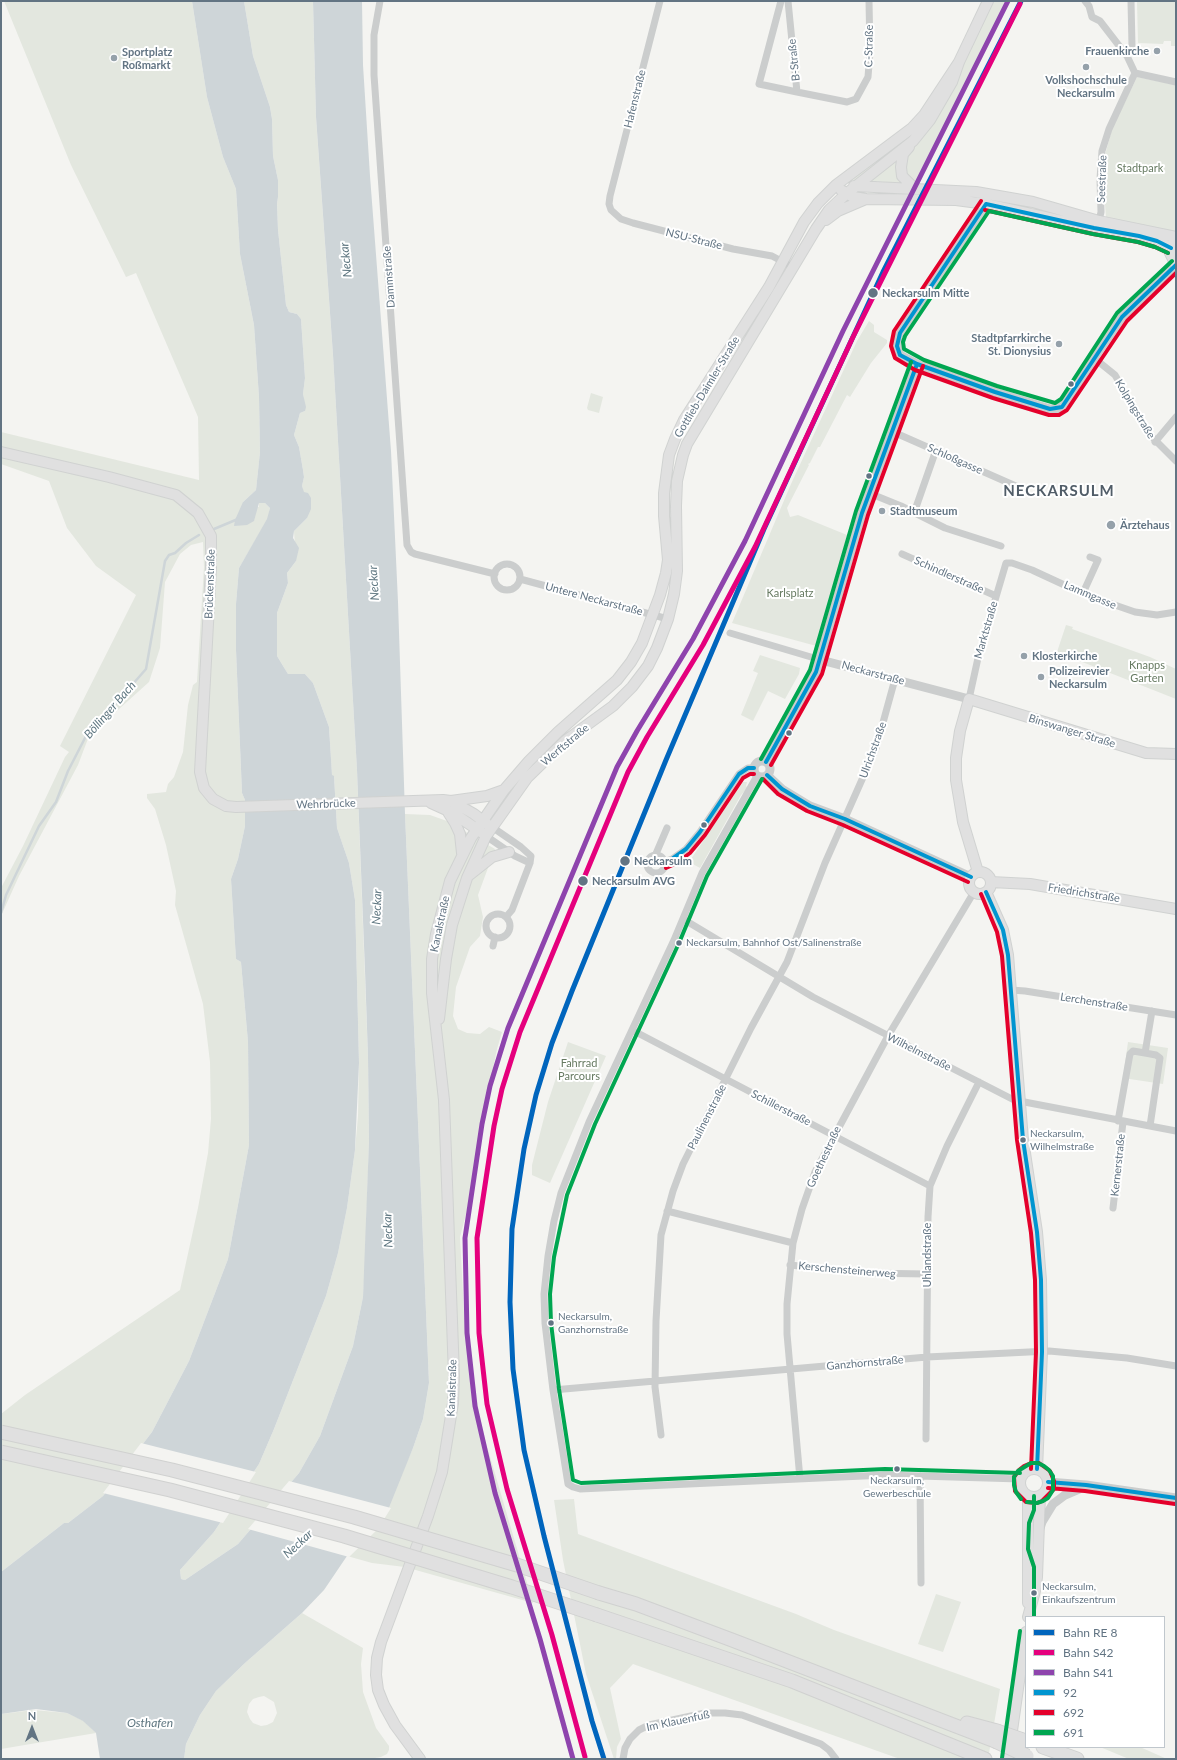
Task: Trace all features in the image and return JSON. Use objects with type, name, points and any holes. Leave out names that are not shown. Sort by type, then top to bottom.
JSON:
[{"type":"highway","points":[[1,1432],[172,1470],[354,1516],[509,1563],[658,1612],[900,1704],[996,1736],[1025,1741]]},
{"type":"highway","points":[[1,1452],[170,1490],[344,1536],[512,1587],[597,1614],[792,1681],[985,1759]]},
{"type":"highway","points":[[996,1736],[1030,1758]]},
{"type":"highway","points":[[1046,1748],[1077,1759]]},
{"type":"main road","points":[[915,190],[902,176],[901,167],[903,154],[930,120],[944,98],[952,82],[959,62],[988,1]]},
{"type":"main road","points":[[836,184],[912,128],[924,115],[959,62]]},
{"type":"main road","points":[[856,186],[913,142]]},
{"type":"main road","points":[[836,184],[915,190],[958,191],[1033,202],[1099,220],[1176,238],[1171,248],[1171,257],[1176,265]]},
{"type":"main road","points":[[836,184],[846,194],[866,199],[956,200],[986,204],[1139,236],[1157,241],[1171,248]]},
{"type":"main road","name":"Gottlieb-Daimler-Straße","points":[[653,615],[666,573],[668,560],[664,516],[664,493],[668,461],[675,438],[684,420],[783,262],[804,222],[818,203],[836,184]]},
{"type":"main road","name":"Gottlieb-Daimler-Straße","points":[[668,619],[674,594],[677,571],[677,481],[687,444],[733,365],[816,229],[829,210],[856,186]]},
{"type":"main road","name":"Gottlieb-Daimler-Straße","points":[[816,229],[838,211],[866,199]]},
{"type":"main road","name":"Brückenstraße","points":[[1,452],[110,477],[176,495],[198,513],[211,536],[211,568],[200,772],[204,788],[208,795],[226,806]]},
{"type":"main road","name":"Werftstraße","points":[[479,824],[504,790],[529,761],[558,732],[617,680],[631,662],[642,643],[653,615]]},
{"type":"main road","name":"Werftstraße","points":[[489,832],[527,778],[565,741],[613,706],[632,687],[648,666],[657,648],[668,619]]},
{"type":"main road","points":[[969,699],[960,731],[956,758],[956,780],[963,822],[975,874],[969,883],[974,892],[980,894],[989,890],[991,882],[986,873],[975,874]]},
{"type":"main road","name":"Binswanger Straße","points":[[969,699],[1146,753],[1176,754]]},
{"type":"main road","points":[[448,805],[487,796],[504,790]]},
{"type":"main road","name":"Wehrbrücke","points":[[226,806],[236,807],[425,801],[448,805]]},
{"type":"main road","points":[[448,805],[489,832]]},
{"type":"main road","points":[[448,805],[460,834],[462,853]]},
{"type":"main road","name":"Kanalstraße","points":[[420,1759],[395,1725],[384,1705],[378,1690],[376,1675],[377,1658],[381,1642],[428,1516],[442,1472],[453,1403],[454,1376],[444,1100],[438,1035],[432,993],[432,959],[442,908],[450,881],[462,853],[479,824]]},
{"type":"main road","name":"Kanalstraße","points":[[438,1035],[446,959],[452,925],[467,878],[489,832]]},
{"type":"main road","points":[[467,878],[492,858],[509,852]]},
{"type":"main road","name":"Friedrichstraße","points":[[991,882],[1030,884],[1176,908]]},
{"type":"main road","points":[[986,892],[1003,930],[1008,955],[1020,1101],[1041,1280],[1042,1352],[1037,1469]]},
{"type":"main road","points":[[1037,1469],[1045,1474],[1048,1482],[1046,1490],[1037,1497],[1028,1496],[1021,1489],[1020,1479],[1027,1471],[1037,1469]]},
{"type":"main road","points":[[1028,1496],[1028,1616]]},
{"type":"main road","points":[[1028,1616],[1035,1591],[1040,1496]]},
{"type":"main road","points":[[1008,1759],[1025,1639]]},
{"type":"street","name":"Dammstraße","points":[[380,1],[374,35],[374,75],[407,545],[411,552],[415,554],[494,574]]},
{"type":"street","name":"Hafenstraße","points":[[610,196],[660,1]]},
{"type":"street","name":"B-Straße","points":[[781,1],[759,84],[797,92],[788,1]]},
{"type":"street","name":"C-Straße","points":[[797,92],[847,102],[856,99],[868,77],[870,52],[869,1]]},
{"type":"street","points":[[1085,1],[1091,10],[1092,17],[1100,21],[1127,56],[1135,73],[1176,82]]},
{"type":"street","points":[[1127,56],[1132,46],[1131,1]]},
{"type":"street","name":"Seestraße","points":[[1099,220],[1101,212],[1100,180],[1102,151],[1109,129],[1135,73]]},
{"type":"street","name":"NSU-Straße","points":[[610,196],[609,204],[611,210],[621,219],[733,249],[772,256],[793,268]]},
{"type":"street","points":[[995,196],[986,204],[903,328],[897,341],[898,351],[900,355],[917,364],[995,392],[1050,408],[1061,406],[1122,317],[1176,265]]},
{"type":"street","points":[[1076,224],[1099,220]]},
{"type":"street","name":"Kolpingstraße","points":[[1094,358],[1115,375],[1148,434],[1176,461]]},
{"type":"street","points":[[766,762],[809,687],[821,660],[856,530],[891,431],[917,364]]},
{"type":"street","points":[[1155,442],[1176,417]]},
{"type":"street","name":"Schloßgasse","points":[[891,431],[1018,487]]},
{"type":"street","points":[[914,513],[936,450]]},
{"type":"street","points":[[869,493],[945,528],[1001,546]]},
{"type":"street","name":"Schindlerstraße","points":[[902,554],[996,596]]},
{"type":"street","points":[[1083,593],[1098,560],[1090,557]]},
{"type":"street","name":"Marktstraße","points":[[969,699],[978,658],[1006,563]]},
{"type":"street","name":"Lammgasse","points":[[1006,563],[1012,563],[1032,570],[1083,593],[1123,608],[1148,615],[1176,612]]},
{"type":"street","points":[[508,564],[516,568],[520,579],[511,590],[504,590],[497,586],[494,574],[498,568],[508,564]]},
{"type":"street","name":"Untere Neckarstraße","points":[[520,579],[668,619]]},
{"type":"street","name":"Neckarstraße","points":[[730,634],[821,660],[969,699]]},
{"type":"street","name":"Ulrichstraße","points":[[845,819],[876,748],[895,679]]},
{"type":"street","points":[[766,762],[759,762],[756,772],[705,868],[589,1122],[561,1193],[548,1256],[544,1294],[553,1390],[568,1484],[580,1490],[892,1475],[1020,1479]]},
{"type":"street","points":[[766,762],[770,768],[768,775]]},
{"type":"street","points":[[664,862],[672,859],[686,849],[700,832],[739,774],[748,768],[756,772],[761,777],[768,775]]},
{"type":"street","points":[[768,775],[777,785],[794,798],[810,806],[845,819],[975,874]]},
{"type":"street","name":"Paulinenstraße","points":[[661,1435],[655,1381],[656,1321],[661,1235],[667,1210],[683,1164],[780,976],[798,935],[825,863],[845,819]]},
{"type":"street","points":[[655,856],[661,857],[664,862],[664,868],[662,871],[655,873],[648,868],[649,860],[655,856],[667,828]]},
{"type":"street","points":[[489,832],[509,852],[530,859]]},
{"type":"street","points":[[489,832],[521,846],[530,859]]},
{"type":"street","points":[[506,917],[512,910],[530,859]]},
{"type":"street","name":"Goethestraße","points":[[800,1479],[787,1327],[790,1265],[793,1243],[802,1209],[815,1172],[834,1135],[888,1036],[974,892]]},
{"type":"street","points":[[497,914],[506,917],[510,924],[508,932],[502,937],[495,937],[487,931],[487,921],[489,918],[497,914]]},
{"type":"street","name":"Wilhelmstraße","points":[[683,919],[813,997],[979,1082],[1020,1101],[1176,1131]]},
{"type":"street","points":[[492,946],[495,937]]},
{"type":"street","name":"Lerchenstraße","points":[[1011,990],[1025,990],[1176,1016]]},
{"type":"street","points":[[1150,1126],[1160,1058],[1156,1055],[1146,1053],[1152,1011]]},
{"type":"street","name":"Schillerstraße","points":[[632,1030],[930,1186]]},
{"type":"street","name":"Kernerstraße","points":[[1113,1208],[1120,1121],[1130,1054],[1133,1051],[1146,1053]]},
{"type":"street","name":"Uhlandstraße","points":[[926,1439],[928,1218],[930,1186],[947,1146],[979,1082]]},
{"type":"street","points":[[667,1210],[793,1243]]},
{"type":"street","name":"Kerschensteinerweg","points":[[790,1265],[864,1273],[928,1274]]},
{"type":"street","name":"Ganzhornstraße","points":[[553,1390],[927,1358],[1042,1352],[1082,1353],[1176,1366]]},
{"type":"street","points":[[920,1476],[921,1583]]},
{"type":"street","points":[[1048,1482],[1176,1498]]},
{"type":"street","points":[[1039,1533],[1042,1522],[1053,1504],[1065,1495],[1086,1486]]},
{"type":"street","name":"Im Klauenfuß","points":[[623,1759],[625,1748],[630,1739],[639,1730],[649,1725],[705,1713],[725,1713],[742,1715],[821,1744],[829,1750],[836,1759]]},
{"type":"green space","points":[[4,1],[192,1],[207,97],[223,157],[236,189],[240,254],[254,325],[259,397],[260,452],[256,490],[243,502],[259,507],[259,503],[265,503],[270,508],[268,519],[239,568],[236,604],[236,650],[242,793],[245,800],[245,826],[238,859],[231,879],[236,959],[241,962],[248,1042],[249,1145],[228,1259],[189,1361],[152,1432],[103,1496],[68,1523],[64,1523],[1,1572],[1,1414],[25,1395],[180,1290],[198,1208],[208,1153],[211,1119],[210,1062],[203,1004],[175,905],[176,891],[166,845],[155,809],[147,798],[147,794],[166,792],[168,784],[174,777],[183,752],[188,705],[193,685],[197,682],[204,567],[203,542],[191,545],[180,554],[165,582],[160,648],[149,682],[89,736],[78,765],[19,876],[1,916],[1,888],[23,846],[65,757],[69,752],[60,746],[136,595],[96,566],[67,528],[49,481],[1,464],[1,432],[199,480],[198,417],[136,273],[126,277],[71,165]]},
{"type":"green space","points":[[244,1],[313,1],[316,117],[333,355],[357,770],[368,1057],[369,1141],[365,1266],[363,1297],[353,1346],[320,1436],[299,1473],[238,1544],[185,1580],[181,1579],[180,1570],[214,1532],[259,1464],[326,1296],[338,1253],[347,1208],[358,1116],[359,1063],[355,900],[349,863],[337,828],[329,727],[313,683],[305,674],[288,674],[277,656],[277,613],[288,583],[287,573],[296,561],[294,531],[307,518],[302,486],[304,477],[303,470],[299,447],[294,435],[300,413],[305,411],[303,394],[305,378],[301,319],[297,314],[289,312],[286,305],[278,230],[278,180],[273,156],[272,119],[270,107],[253,56]]},
{"type":"green space","points":[[986,1],[1008,1],[930,161],[916,184],[840,179],[910,126],[952,68]]},
{"type":"green space","points":[[1137,1],[1176,1],[1176,46],[1171,46],[1171,41],[1164,41],[1163,44],[1138,43]]},
{"type":"green space","name":"Stadtpark","points":[[1137,77],[1176,85],[1176,233],[1106,217],[1103,178],[1105,155],[1112,129]]},
{"type":"green space","name":"Karlsplatz","points":[[869,321],[874,325],[874,332],[887,340],[887,343],[871,363],[850,397],[847,395],[820,447],[818,447],[810,463],[808,464],[809,465],[787,508],[790,517],[798,515],[847,535],[820,647],[732,623],[791,484],[857,341]]},
{"type":"green space","points":[[591,393],[603,397],[599,413],[588,410],[587,408]]},
{"type":"green space","name":"Knapps Garten","points":[[1066,625],[1073,627],[1072,629],[1150,657],[1176,669],[1176,699],[1057,652]]},
{"type":"green space","points":[[760,655],[800,668],[799,674],[785,699],[768,691],[753,721],[741,715],[758,673],[753,671]]},
{"type":"green space","points":[[743,782],[747,782],[746,786],[748,788],[741,795],[700,868],[689,862]]},
{"type":"green space","points":[[405,814],[430,815],[447,821],[495,849],[478,895],[483,917],[480,936],[470,947],[456,987],[453,1016],[458,1029],[467,1033],[480,1034],[489,1027],[502,1032],[485,1107],[467,1210],[460,1237],[464,1313],[481,1426],[533,1603],[405,1567],[372,1563],[347,1556],[377,1528],[413,1448],[423,1419],[429,1383]]},
{"type":"green space","name":"Fahrrad Parcours","points":[[568,1042],[606,1056],[550,1183],[532,1175],[532,1165],[548,1102]]},
{"type":"green space","points":[[1128,1042],[1168,1048],[1163,1084],[1123,1078]]},
{"type":"green space","points":[[574,1499],[578,1534],[796,1614],[834,1630],[1000,1689],[988,1759],[900,1759],[633,1664],[610,1688],[621,1739],[617,1747],[616,1759],[614,1759],[586,1674],[563,1560],[554,1500]]},
{"type":"green space","points":[[936,1594],[961,1602],[943,1652],[918,1644]]},
{"type":"green space","points":[[302,1613],[363,1648],[361,1664],[363,1692],[376,1728],[389,1746],[387,1754],[381,1757],[369,1759],[184,1759],[186,1744],[200,1715],[216,1691],[245,1663]],"holes":[[[264,1696],[274,1702],[277,1713],[273,1722],[261,1726],[253,1723],[247,1712],[249,1704],[253,1699]]]},
{"type":"green space","points":[[34,1710],[67,1713],[84,1721],[96,1733],[1,1749],[1,1714]]},
{"type":"green space","points":[[1102,1748],[1142,1748],[1167,1759],[1129,1759]]},
{"type":"water","points":[[192,1],[244,1],[253,56],[270,107],[272,119],[273,156],[278,180],[278,230],[286,305],[289,312],[297,314],[301,319],[305,378],[303,394],[306,407],[305,411],[300,413],[294,435],[299,447],[303,470],[304,477],[302,486],[304,492],[308,493],[311,498],[311,509],[307,518],[294,531],[293,538],[299,548],[296,561],[287,573],[288,583],[277,613],[277,656],[288,674],[305,674],[313,683],[329,727],[337,828],[349,863],[355,900],[359,1063],[355,1150],[347,1208],[338,1253],[326,1296],[259,1464],[214,1532],[180,1570],[181,1579],[185,1580],[238,1544],[299,1473],[320,1436],[353,1346],[363,1297],[369,1141],[365,971],[357,770],[333,355],[316,117],[313,1],[362,1],[363,65],[370,176],[391,451],[429,1383],[423,1419],[413,1448],[388,1510],[377,1528],[347,1556],[324,1590],[302,1613],[245,1663],[216,1691],[200,1715],[186,1744],[184,1759],[100,1759],[96,1733],[83,1721],[67,1713],[36,1709],[1,1714],[1,1572],[64,1523],[68,1523],[103,1496],[152,1432],[189,1361],[228,1259],[249,1145],[248,1042],[241,962],[236,959],[231,879],[238,859],[245,826],[245,800],[242,793],[236,650],[236,604],[239,568],[267,519],[270,508],[265,503],[259,503],[254,521],[247,525],[234,526],[243,502],[256,490],[260,452],[259,397],[254,325],[240,254],[236,189],[223,157],[207,97]]},
{"type":"pier","points":[[141,1443],[256,1472],[223,1523],[103,1493]]},
{"type":"pier","points":[[289,1481],[391,1508],[378,1529],[349,1557],[248,1529]]},
{"type":"waterway","name":"Böllinger Bach","points":[[214,529],[238,519]]},
{"type":"waterway","name":"Böllinger Bach","points":[[1,913],[6,895],[39,826],[56,802],[68,771],[86,736],[146,669],[165,561],[169,555],[175,553],[186,543],[199,535]]},
{"type":"transit line","points":[[604,1759],[592,1721],[544,1536],[524,1450],[513,1369],[510,1302],[512,1229],[524,1149],[536,1095],[552,1043],[572,991],[666,760],[764,529],[883,272],[1021,1]]},
{"type":"transit line","name":"692","points":[[981,201],[894,331],[891,346],[895,358],[915,370],[993,398],[1049,415],[1059,415],[1067,410],[1127,321],[1176,273]]},
{"type":"transit line","name":"92","points":[[986,204],[900,333],[897,346],[900,355],[917,364],[995,392],[1050,409],[1062,407],[1122,317],[1176,265]]},
{"type":"transit line","name":"92","points":[[986,204],[1094,228],[1139,236],[1157,241],[1171,248]]},
{"type":"transit line","name":"692","points":[[985,210],[1093,234],[1138,242],[1168,253]]},
{"type":"transit line","name":"691","points":[[1168,253],[1138,242],[1093,234],[989,211],[905,336],[903,342],[904,349],[924,360],[997,386],[1055,403],[1061,399],[1117,313],[1172,261]]},
{"type":"transit line","name":"691","points":[[761,759],[810,670],[856,511],[911,362]]},
{"type":"transit line","name":"92","points":[[766,762],[816,672],[862,513],[917,364]]},
{"type":"transit line","name":"692","points":[[771,765],[822,674],[868,515],[923,366]]},
{"type":"transit line","name":"92","points":[[664,862],[672,859],[686,849],[700,832],[739,774],[748,768],[754,768]]},
{"type":"transit line","name":"692","points":[[666,868],[675,864],[690,853],[705,835],[743,778],[750,774],[754,774]]},
{"type":"transit line","name":"92","points":[[767,775],[782,789],[810,806],[845,819],[971,877]]},
{"type":"transit line","name":"691","points":[[762,779],[707,876],[679,943],[595,1124],[567,1195],[554,1257],[550,1294],[551,1323],[559,1389],[573,1480],[581,1483],[885,1469],[1020,1473]]},
{"type":"transit line","name":"692","points":[[763,779],[778,794],[807,811],[843,825],[968,882]]},
{"type":"transit line","name":"92","points":[[986,892],[1003,930],[1008,955],[1023,1140],[1037,1232],[1041,1280],[1042,1352],[1037,1469]]},
{"type":"transit line","name":"692","points":[[981,894],[997,932],[1002,956],[1017,1140],[1031,1233],[1035,1280],[1036,1352],[1031,1469]]},
{"type":"transit line","name":"692","points":[[1025,1501],[1015,1491],[1014,1477],[1024,1466],[1031,1463],[1039,1463],[1050,1471],[1054,1481],[1054,1489],[1042,1501],[1037,1503],[1026,1502]]},
{"type":"transit line","name":"691","points":[[1021,1499],[1016,1492],[1014,1477],[1018,1471],[1031,1463],[1038,1463],[1049,1470],[1053,1476],[1053,1490],[1048,1498],[1043,1501],[1037,1503],[1027,1502]]},
{"type":"transit line","name":"92","points":[[1048,1482],[1086,1485],[1176,1498]]},
{"type":"transit line","name":"692","points":[[1048,1488],[1085,1491],[1175,1504]]},
{"type":"transit line","name":"691","points":[[1034,1496],[1034,1510],[1029,1523],[1028,1549],[1034,1567],[1034,1616]]},
{"type":"transit line","name":"691","points":[[1002,1758],[1020,1631]]},
{"type":"rail line","name":"S41","points":[[573,1759],[540,1639],[495,1493],[475,1406],[467,1333],[465,1238],[482,1124],[490,1086],[508,1028],[617,767],[693,639],[745,541],[843,331],[1008,1]]},
{"type":"rail line","name":"S42","points":[[585,1757],[552,1635],[507,1489],[487,1404],[479,1333],[477,1238],[494,1126],[502,1089],[520,1032],[628,772],[647,737],[703,645],[755,547],[853,337],[1020,4]]},
{"type":"place","name":"Frauenkirche","points":[[1157,51]]},
{"type":"place","name":"Sportplatz Roßmarkt","points":[[114,58]]},
{"type":"place","name":"Volkshochschule Neckarsulm","points":[[1086,67]]},
{"type":"place","name":"Neckarsulm Mitte","points":[[873,293]]},
{"type":"place","name":"Stadtpfarrkirche St. Dionysius","points":[[1059,344]]},
{"type":"place","name":"Stadtmuseum","points":[[882,511]]},
{"type":"place","name":"Ärztehaus","points":[[1111,525]]},
{"type":"place","name":"Klosterkirche","points":[[1024,656]]},
{"type":"place","name":"Polizeirevier Neckarsulm","points":[[1041,677]]},
{"type":"place","name":"Neckarsulm","points":[[625,861]]},
{"type":"place","name":"Neckarsulm AVG","points":[[583,881]]},
{"type":"place","name":"Neckarsulm, Bahnhof Ost/Salinenstraße","points":[[679,943]]},
{"type":"place","name":"Neckarsulm, Wilhelmstraße","points":[[1023,1140]]},
{"type":"place","name":"Neckarsulm, Ganzhornstraße","points":[[551,1323]]},
{"type":"place","name":"Neckarsulm, Gewerbeschule","points":[[897,1469]]},
{"type":"place","name":"Neckarsulm, Einkaufszentrum","points":[[1034,1593]]},
{"type":"district","name":"NECKARSULM","points":[[1059,491]]},
{"type":"water label","name":"Neckar","points":[[346,260]]},
{"type":"water label","name":"Neckar","points":[[374,583]]},
{"type":"water label","name":"Neckar","points":[[377,907]]},
{"type":"water label","name":"Neckar","points":[[388,1230]]},
{"type":"water label","name":"Neckar","points":[[298,1544]]},
{"type":"water label","name":"Osthafen","points":[[150,1723]]}]
